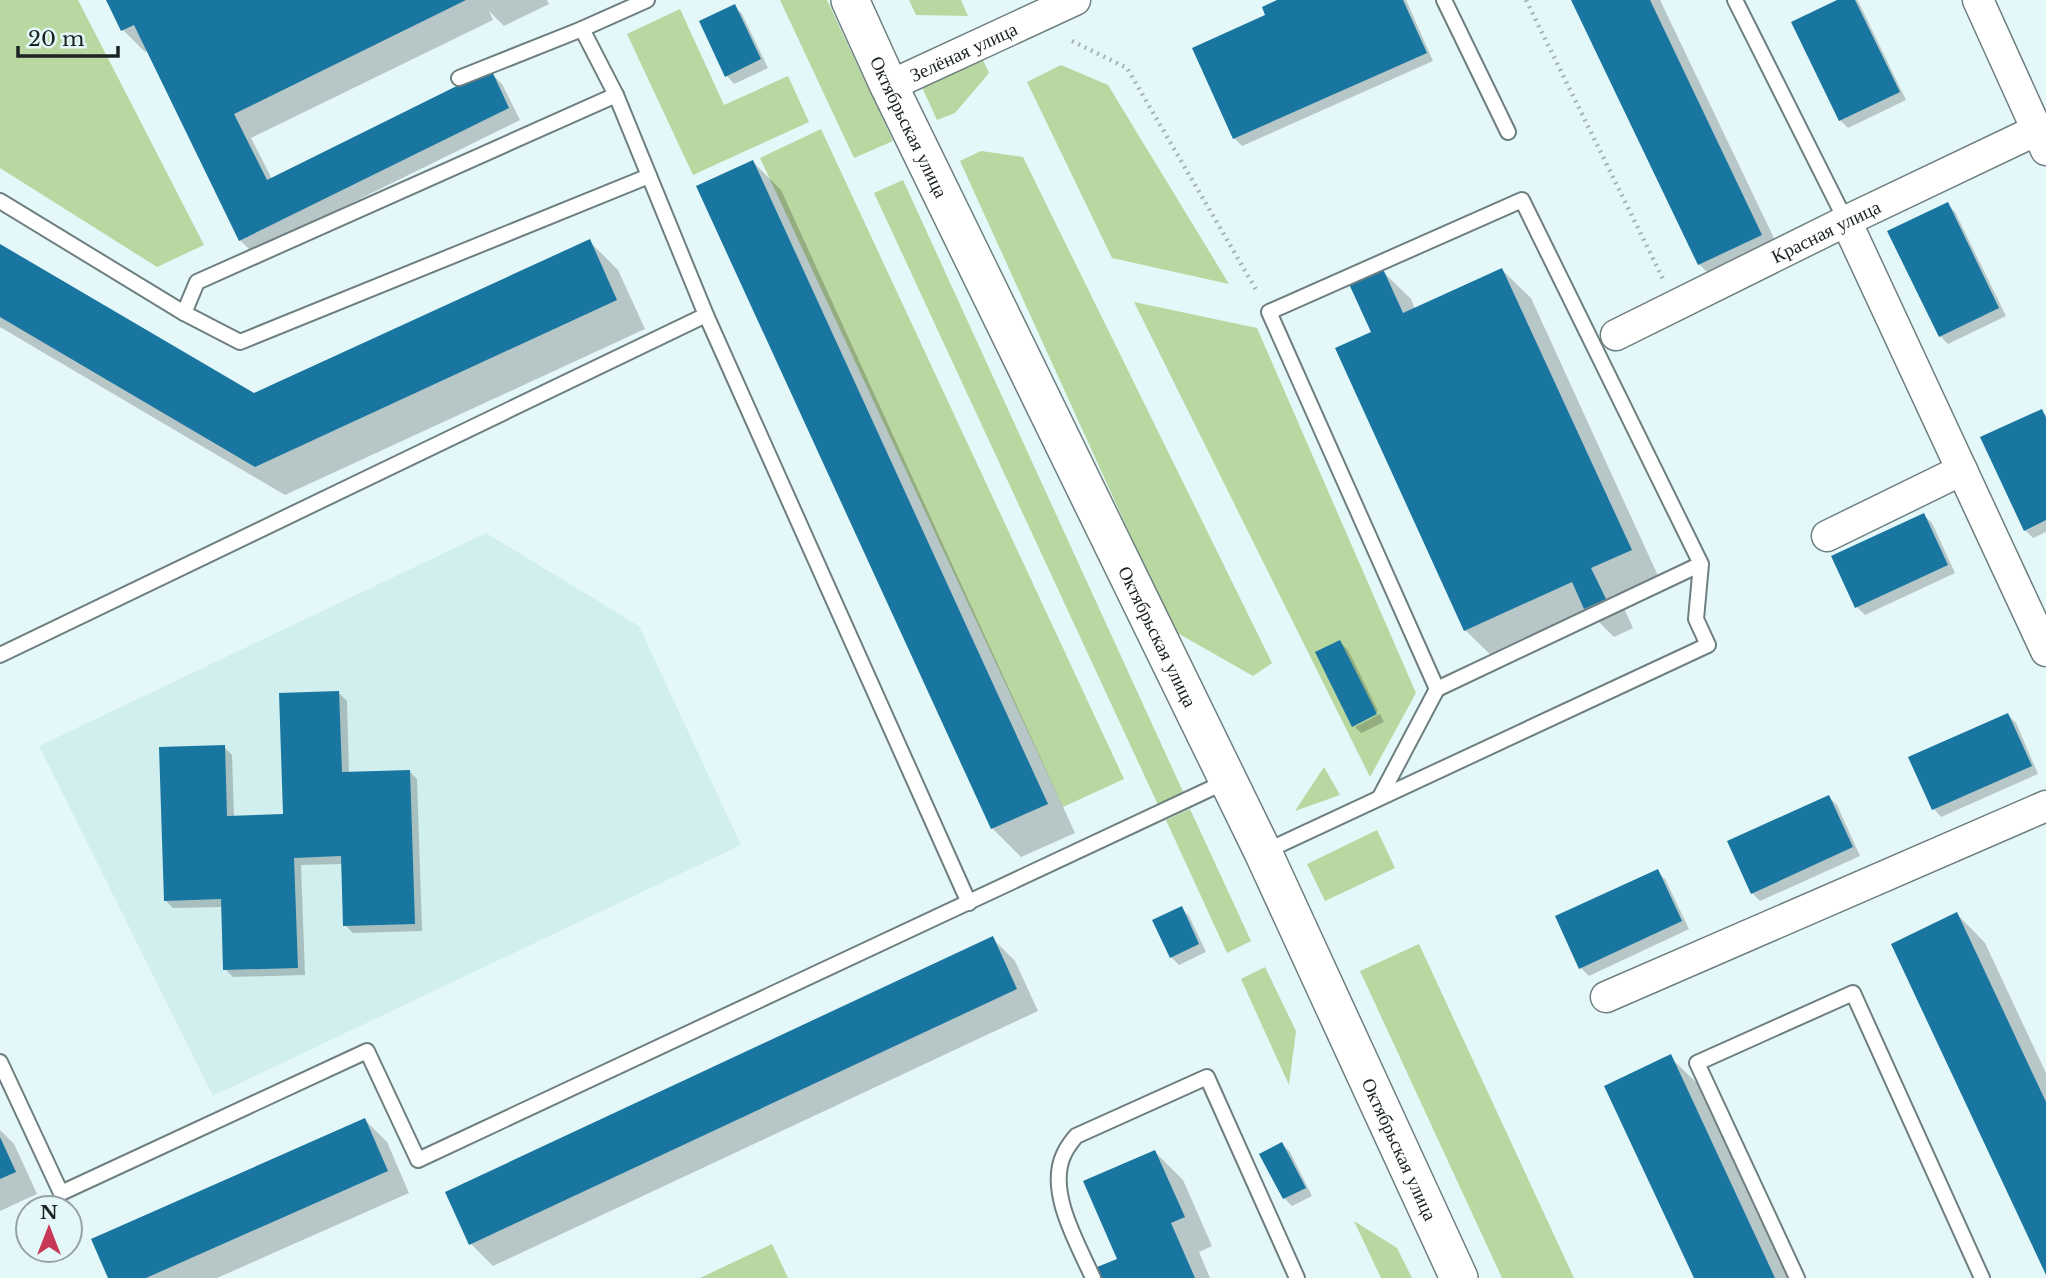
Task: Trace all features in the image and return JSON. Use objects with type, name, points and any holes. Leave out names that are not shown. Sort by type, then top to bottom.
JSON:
[{"type":"street","name":"Октябрьская улица","points":[[850,0],[889,86],[1263,852],[1459,1278]]},
{"type":"street","name":"Зелёная улица","points":[[889,86],[1075,0]]},
{"type":"street","points":[[1978,0],[2042,140]]},
{"type":"street","name":"Красная улица","points":[[1616,335],[1846,220],[2042,140]]},
{"type":"street","points":[[1846,220],[1962,470],[2042,634]]},
{"type":"street","points":[[1827,536],[1962,470]]},
{"type":"street","points":[[1606,997],[2046,806]]},
{"type":"lane","points":[[1444,0],[1508,132]]},
{"type":"lane","points":[[1735,0],[1846,220]]},
{"type":"lane","points":[[459,78],[582,29],[643,1]]},
{"type":"lane","points":[[582,29],[616,95],[706,315],[969,903]]},
{"type":"lane","points":[[184,313],[197,282],[616,95]]},
{"type":"lane","points":[[0,201],[184,313],[240,342],[649,176]]},
{"type":"lane","points":[[1263,852],[1708,645],[1696,619],[1701,564],[1522,200],[1269,312],[1437,689]]},
{"type":"lane","points":[[0,655],[706,315]]},
{"type":"lane","points":[[1380,797],[1437,689],[1701,564]]},
{"type":"lane","points":[[0,1062],[61,1193],[367,1051],[418,1160],[1228,781]]},
{"type":"lane","points":[[1797,1278],[1697,1063],[1853,993],[1982,1278]]},
{"type":"lane","points":[[1093,1278],[1061,1203],[1058,1178],[1063,1155],[1076,1136],[1207,1077],[1297,1278]]},
{"type":"path","points":[[1526,0],[1676,305]]},
{"type":"path","points":[[1072,41],[1127,68],[1269,312]]},
{"type":"shaded area","points":[[486,533],[639,626],[741,845],[213,1096],[39,746]]},
{"type":"green space","points":[[0,0],[78,0],[204,245],[157,267],[0,168]]},
{"type":"green space","points":[[780,0],[827,0],[893,141],[854,158]]},
{"type":"green space","points":[[909,0],[961,0],[968,16],[916,15]]},
{"type":"green space","points":[[680,9],[724,105],[788,76],[809,122],[693,175],[627,34]]},
{"type":"green space","points":[[982,58],[989,73],[955,113],[937,120],[921,85]]},
{"type":"green space","points":[[1061,65],[1108,85],[1229,284],[1112,258],[1027,82]]},
{"type":"green space","points":[[821,129],[1124,779],[1063,807],[760,158]]},
{"type":"green space","points":[[981,151],[1023,157],[1272,663],[1253,676],[1174,631],[960,161]]},
{"type":"green space","points":[[903,180],[1185,796],[1159,807],[874,193]]},
{"type":"green space","points":[[1134,302],[1257,328],[1416,693],[1370,777]]},
{"type":"green space","points":[[1324,767],[1340,795],[1295,811]]},
{"type":"green space","points":[[1190,809],[1251,941],[1227,953],[1166,820]]},
{"type":"green space","points":[[1377,830],[1395,868],[1325,901],[1307,864]]},
{"type":"green space","points":[[1419,944],[1574,1278],[1502,1278],[1360,971]]},
{"type":"green space","points":[[1265,967],[1296,1031],[1289,1085],[1241,979]]},
{"type":"green space","points":[[1354,1221],[1397,1248],[1412,1278],[1381,1278]]},
{"type":"green space","points":[[772,1244],[788,1278],[700,1278]]},
{"type":"building","points":[[106,0],[466,0],[234,114],[267,180],[491,69],[509,108],[239,241],[134,25],[121,31]]},
{"type":"building","points":[[1277,0],[1403,0],[1427,53],[1233,139],[1192,48],[1265,15],[1262,7]]},
{"type":"building","points":[[1571,0],[1650,0],[1762,235],[1698,265]]},
{"type":"building","points":[[1837,0],[1855,0],[1900,92],[1839,121],[1791,22]]},
{"type":"building","points":[[735,4],[761,59],[725,77],[699,21]]},
{"type":"building","points":[[753,160],[1048,804],[991,829],[696,186]]},
{"type":"building","points":[[1948,202],[1999,308],[1939,337],[1887,231]]},
{"type":"building","points":[[590,239],[617,300],[255,467],[0,317],[0,244],[254,393]]},
{"type":"building","points":[[1502,268],[1632,550],[1591,568],[1606,599],[1584,609],[1572,582],[1464,631],[1335,348],[1371,332],[1349,284],[1383,269],[1403,313]]},
{"type":"building","points":[[2042,409],[2046,418],[2046,520],[2024,531],[1980,437]]},
{"type":"building","points":[[1924,513],[1948,565],[1855,608],[1831,556]]},
{"type":"building","points":[[1340,640],[1377,714],[1352,727],[1315,652]]},
{"type":"building","points":[[339,691],[342,772],[410,770],[415,924],[343,926],[341,856],[294,858],[298,968],[223,970],[221,899],[164,901],[159,747],[225,745],[227,816],[283,814],[279,693]]},
{"type":"building","points":[[2008,713],[2032,766],[1932,810],[1908,757]]},
{"type":"building","points":[[1829,795],[1853,847],[1751,894],[1727,841]]},
{"type":"building","points":[[1658,869],[1682,921],[1579,969],[1555,916]]},
{"type":"building","points":[[1182,906],[1199,944],[1170,958],[1152,920]]},
{"type":"building","points":[[1957,912],[2046,1102],[2046,1275],[1891,944]]},
{"type":"building","points":[[993,936],[1017,989],[469,1245],[445,1192]]},
{"type":"building","points":[[1671,1054],[1775,1278],[1694,1278],[1604,1086]]},
{"type":"building","points":[[365,1118],[388,1171],[146,1278],[108,1278],[91,1239]]},
{"type":"building","points":[[0,1137],[16,1172],[0,1179]]},
{"type":"building","points":[[1282,1142],[1306,1188],[1283,1199],[1259,1154]]},
{"type":"building","points":[[1155,1150],[1185,1217],[1171,1223],[1195,1278],[1096,1278],[1092,1269],[1117,1259],[1083,1181]]}]
